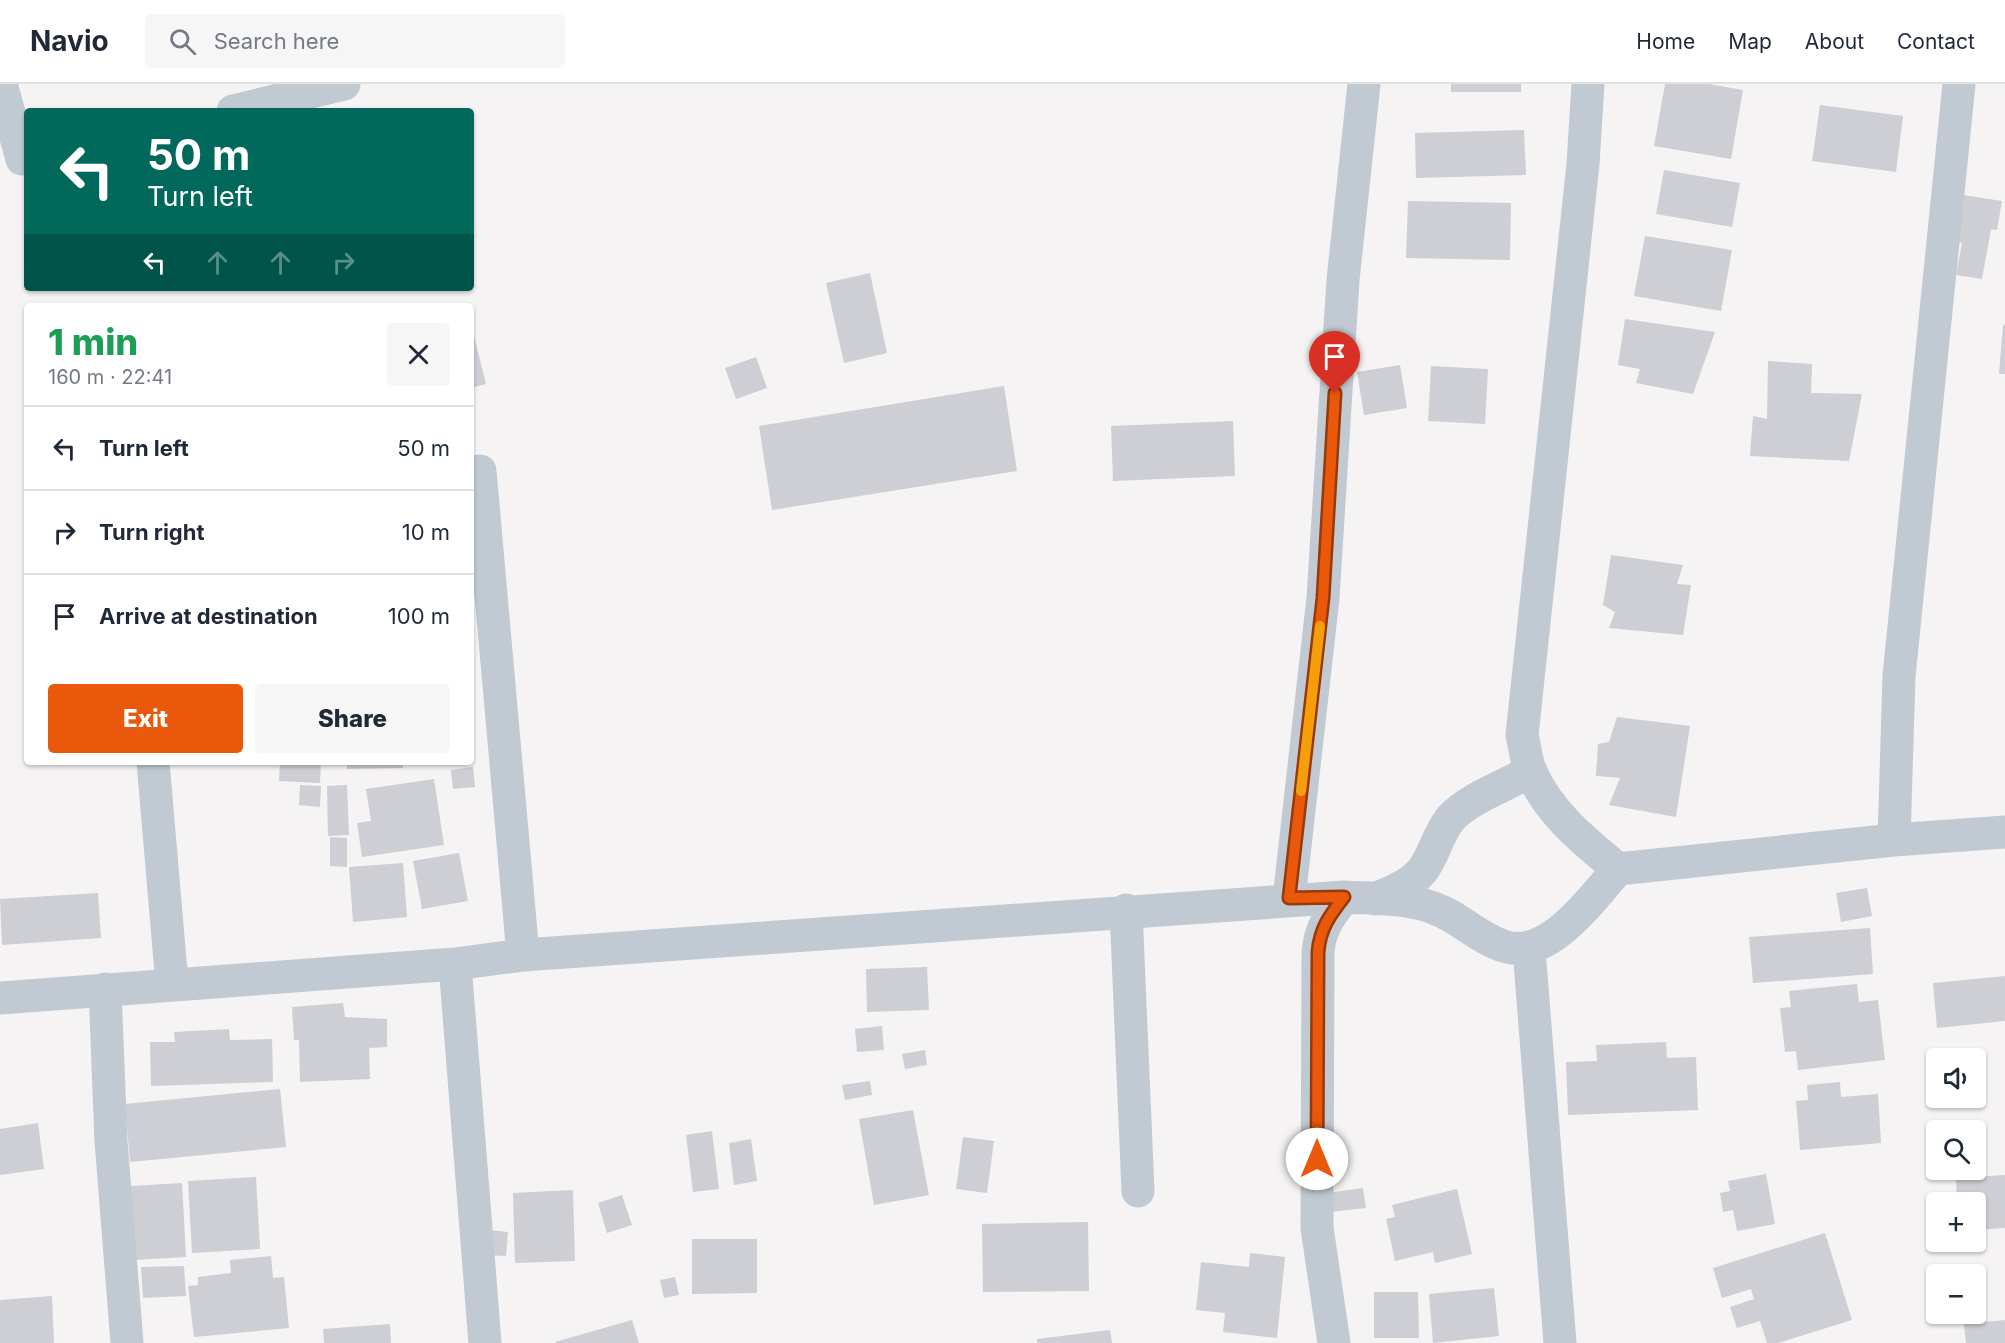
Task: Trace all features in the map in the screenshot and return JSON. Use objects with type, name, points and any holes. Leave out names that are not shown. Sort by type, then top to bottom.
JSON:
[{"type":"street","points":[[2,84],[16,161]]},
{"type":"street","points":[[245,108],[344,84]]},
{"type":"street","points":[[1289,898],[1323,598],[1342,280],[1364,84]]},
{"type":"street","points":[[1588,84],[1583,164],[1522,735],[1531,771],[1547,800],[1570,829],[1618,869]]},
{"type":"street","points":[[1894,840],[1899,675],[1959,84]]},
{"type":"street","points":[[480,471],[523,955]]},
{"type":"street","points":[[153,765],[172,984]]},
{"type":"street","points":[[1334,1343],[1317,1228],[1318,952],[1320,935],[1325,921],[1359,898],[1404,887],[1424,870],[1434,844],[1452,818],[1484,794],[1500,789],[1531,771]]},
{"type":"street","points":[[0,998],[455,964],[523,955],[1289,898],[1359,898],[1413,902],[1443,912],[1479,935],[1504,947],[1529,948],[1555,933],[1583,911],[1618,869],[1894,840],[2005,832]]},
{"type":"street","points":[[1126,910],[1138,1191]]},
{"type":"street","points":[[1529,948],[1560,1343]]},
{"type":"street","points":[[455,964],[485,1343]]},
{"type":"street","points":[[105,989],[111,1141],[127,1343]]},
{"type":"building","points":[[1451,84],[1521,84],[1521,92],[1451,92]]},
{"type":"building","points":[[1665,84],[1709,84],[1743,90],[1731,159],[1654,146]]},
{"type":"building","points":[[1820,105],[1903,116],[1896,172],[1812,161]]},
{"type":"building","points":[[1524,130],[1526,175],[1416,178],[1415,133]]},
{"type":"building","points":[[1664,170],[1740,183],[1732,227],[1656,214]]},
{"type":"building","points":[[1963,195],[2002,201],[1997,230],[1991,229],[1982,279],[1956,275],[1962,243],[1955,242]]},
{"type":"building","points":[[1408,201],[1511,203],[1510,260],[1406,258]]},
{"type":"building","points":[[1645,236],[1732,250],[1721,311],[1634,296]]},
{"type":"building","points":[[870,273],[887,353],[844,363],[826,283]]},
{"type":"building","points":[[1625,319],[1715,332],[1693,394],[1636,383],[1640,369],[1618,365]]},
{"type":"building","points":[[2003,325],[2005,325],[2005,374],[1999,374]]},
{"type":"building","points":[[474,336],[486,384],[474,387]]},
{"type":"building","points":[[756,357],[767,388],[736,399],[725,368]]},
{"type":"building","points":[[1768,361],[1812,364],[1811,393],[1862,394],[1849,461],[1750,456],[1753,416],[1767,419]]},
{"type":"building","points":[[1400,365],[1407,408],[1364,415],[1357,372]]},
{"type":"building","points":[[1431,366],[1488,369],[1485,424],[1428,421]]},
{"type":"building","points":[[1004,386],[1017,471],[772,510],[759,426]]},
{"type":"building","points":[[1233,421],[1235,476],[1113,481],[1111,426]]},
{"type":"building","points":[[1611,555],[1683,565],[1677,584],[1691,585],[1683,635],[1609,628],[1615,612],[1603,605]]},
{"type":"building","points":[[1617,717],[1690,726],[1676,817],[1609,805],[1620,778],[1596,776],[1598,744],[1609,742]]},
{"type":"building","points":[[280,765],[321,765],[320,783],[279,781]]},
{"type":"building","points":[[347,765],[403,765],[403,768],[347,769]]},
{"type":"building","points":[[473,767],[475,787],[453,789],[451,770]]},
{"type":"building","points":[[434,779],[444,845],[362,857],[357,823],[371,821],[366,789]]},
{"type":"building","points":[[300,785],[321,786],[320,807],[299,805]]},
{"type":"building","points":[[347,785],[349,835],[328,836],[327,786]]},
{"type":"building","points":[[330,837],[347,838],[347,867],[330,866]]},
{"type":"building","points":[[459,853],[468,901],[422,909],[413,861]]},
{"type":"building","points":[[403,863],[407,917],[353,922],[349,867]]},
{"type":"building","points":[[1867,888],[1872,916],[1841,922],[1836,893]]},
{"type":"building","points":[[98,893],[101,938],[2,945],[0,899]]},
{"type":"building","points":[[1870,928],[1873,974],[1753,983],[1749,937]]},
{"type":"building","points":[[927,967],[929,1010],[867,1012],[866,969]]},
{"type":"building","points":[[2005,976],[2005,1021],[1937,1028],[1933,983]]},
{"type":"building","points":[[1857,984],[1859,1002],[1878,1000],[1885,1060],[1798,1070],[1796,1051],[1785,1052],[1780,1008],[1791,1007],[1789,991]]},
{"type":"building","points":[[343,1003],[345,1017],[387,1019],[387,1047],[369,1048],[370,1079],[300,1082],[299,1040],[294,1040],[292,1007]]},
{"type":"building","points":[[882,1026],[884,1050],[857,1052],[855,1029]]},
{"type":"building","points":[[229,1029],[230,1040],[272,1039],[273,1082],[151,1086],[150,1042],[175,1042],[174,1032]]},
{"type":"building","points":[[1666,1042],[1667,1058],[1696,1057],[1698,1110],[1568,1115],[1566,1062],[1597,1061],[1596,1045]]},
{"type":"building","points":[[925,1050],[927,1065],[905,1069],[902,1054]]},
{"type":"building","points":[[870,1081],[872,1095],[845,1100],[842,1085]]},
{"type":"building","points":[[1840,1082],[1841,1097],[1878,1094],[1881,1143],[1800,1150],[1796,1101],[1808,1100],[1807,1085]]},
{"type":"building","points":[[280,1089],[286,1147],[130,1162],[125,1104]]},
{"type":"building","points":[[913,1110],[929,1195],[874,1205],[859,1119]]},
{"type":"building","points":[[38,1123],[44,1169],[0,1175],[0,1129]]},
{"type":"building","points":[[712,1131],[719,1189],[693,1192],[686,1135]]},
{"type":"building","points":[[963,1137],[994,1141],[987,1193],[956,1189]]},
{"type":"building","points":[[751,1139],[757,1181],[734,1185],[729,1143]]},
{"type":"building","points":[[1766,1174],[1775,1224],[1737,1231],[1733,1210],[1723,1212],[1720,1193],[1730,1191],[1728,1181]]},
{"type":"building","points":[[2005,1175],[2005,1228],[1986,1229],[1986,1192],[1957,1192],[1956,1180],[1986,1180],[1986,1176]]},
{"type":"building","points":[[256,1177],[260,1249],[192,1253],[188,1181]]},
{"type":"building","points":[[182,1183],[186,1257],[135,1260],[131,1186]]},
{"type":"building","points":[[1363,1188],[1366,1208],[1329,1212],[1327,1193]]},
{"type":"building","points":[[1457,1189],[1472,1254],[1435,1263],[1433,1252],[1395,1261],[1386,1219],[1395,1217],[1392,1205]]},
{"type":"building","points":[[573,1190],[575,1261],[515,1263],[513,1193]]},
{"type":"building","points":[[622,1195],[632,1225],[607,1233],[598,1203]]},
{"type":"building","points":[[1088,1222],[1089,1291],[983,1292],[982,1224]]},
{"type":"building","points":[[488,1230],[508,1232],[506,1256],[486,1255]]},
{"type":"building","points":[[1825,1233],[1852,1320],[1778,1343],[1767,1343],[1760,1321],[1737,1328],[1730,1307],[1754,1299],[1751,1289],[1722,1298],[1713,1268]]},
{"type":"building","points":[[692,1239],[757,1239],[757,1293],[692,1294]]},
{"type":"building","points":[[1250,1253],[1285,1257],[1277,1338],[1223,1332],[1225,1313],[1196,1310],[1201,1262],[1249,1267]]},
{"type":"building","points":[[271,1256],[273,1278],[284,1277],[289,1328],[194,1337],[188,1286],[198,1285],[198,1277],[231,1273],[230,1260]]},
{"type":"building","points":[[184,1266],[186,1296],[143,1298],[141,1267]]},
{"type":"building","points":[[675,1277],[679,1295],[664,1298],[660,1280]]},
{"type":"building","points":[[1494,1288],[1499,1336],[1433,1343],[1429,1294]]},
{"type":"building","points":[[1374,1292],[1418,1292],[1419,1338],[1374,1338]]},
{"type":"building","points":[[52,1296],[54,1343],[0,1343],[0,1300]]},
{"type":"building","points":[[632,1320],[639,1343],[555,1342]]},
{"type":"building","points":[[2005,1320],[2005,1343],[1966,1343],[1964,1324],[1986,1324],[1986,1322]]},
{"type":"building","points":[[390,1324],[391,1343],[324,1343],[323,1329]]},
{"type":"building","points":[[1110,1330],[1112,1343],[1037,1343],[1037,1339]]},
{"type":"slow traffic","points":[[1301,791],[1320,626]]},
{"type":"route","points":[[1317,1159],[1318,952],[1325,921],[1344,897],[1289,898],[1323,598],[1335,393]]}]
